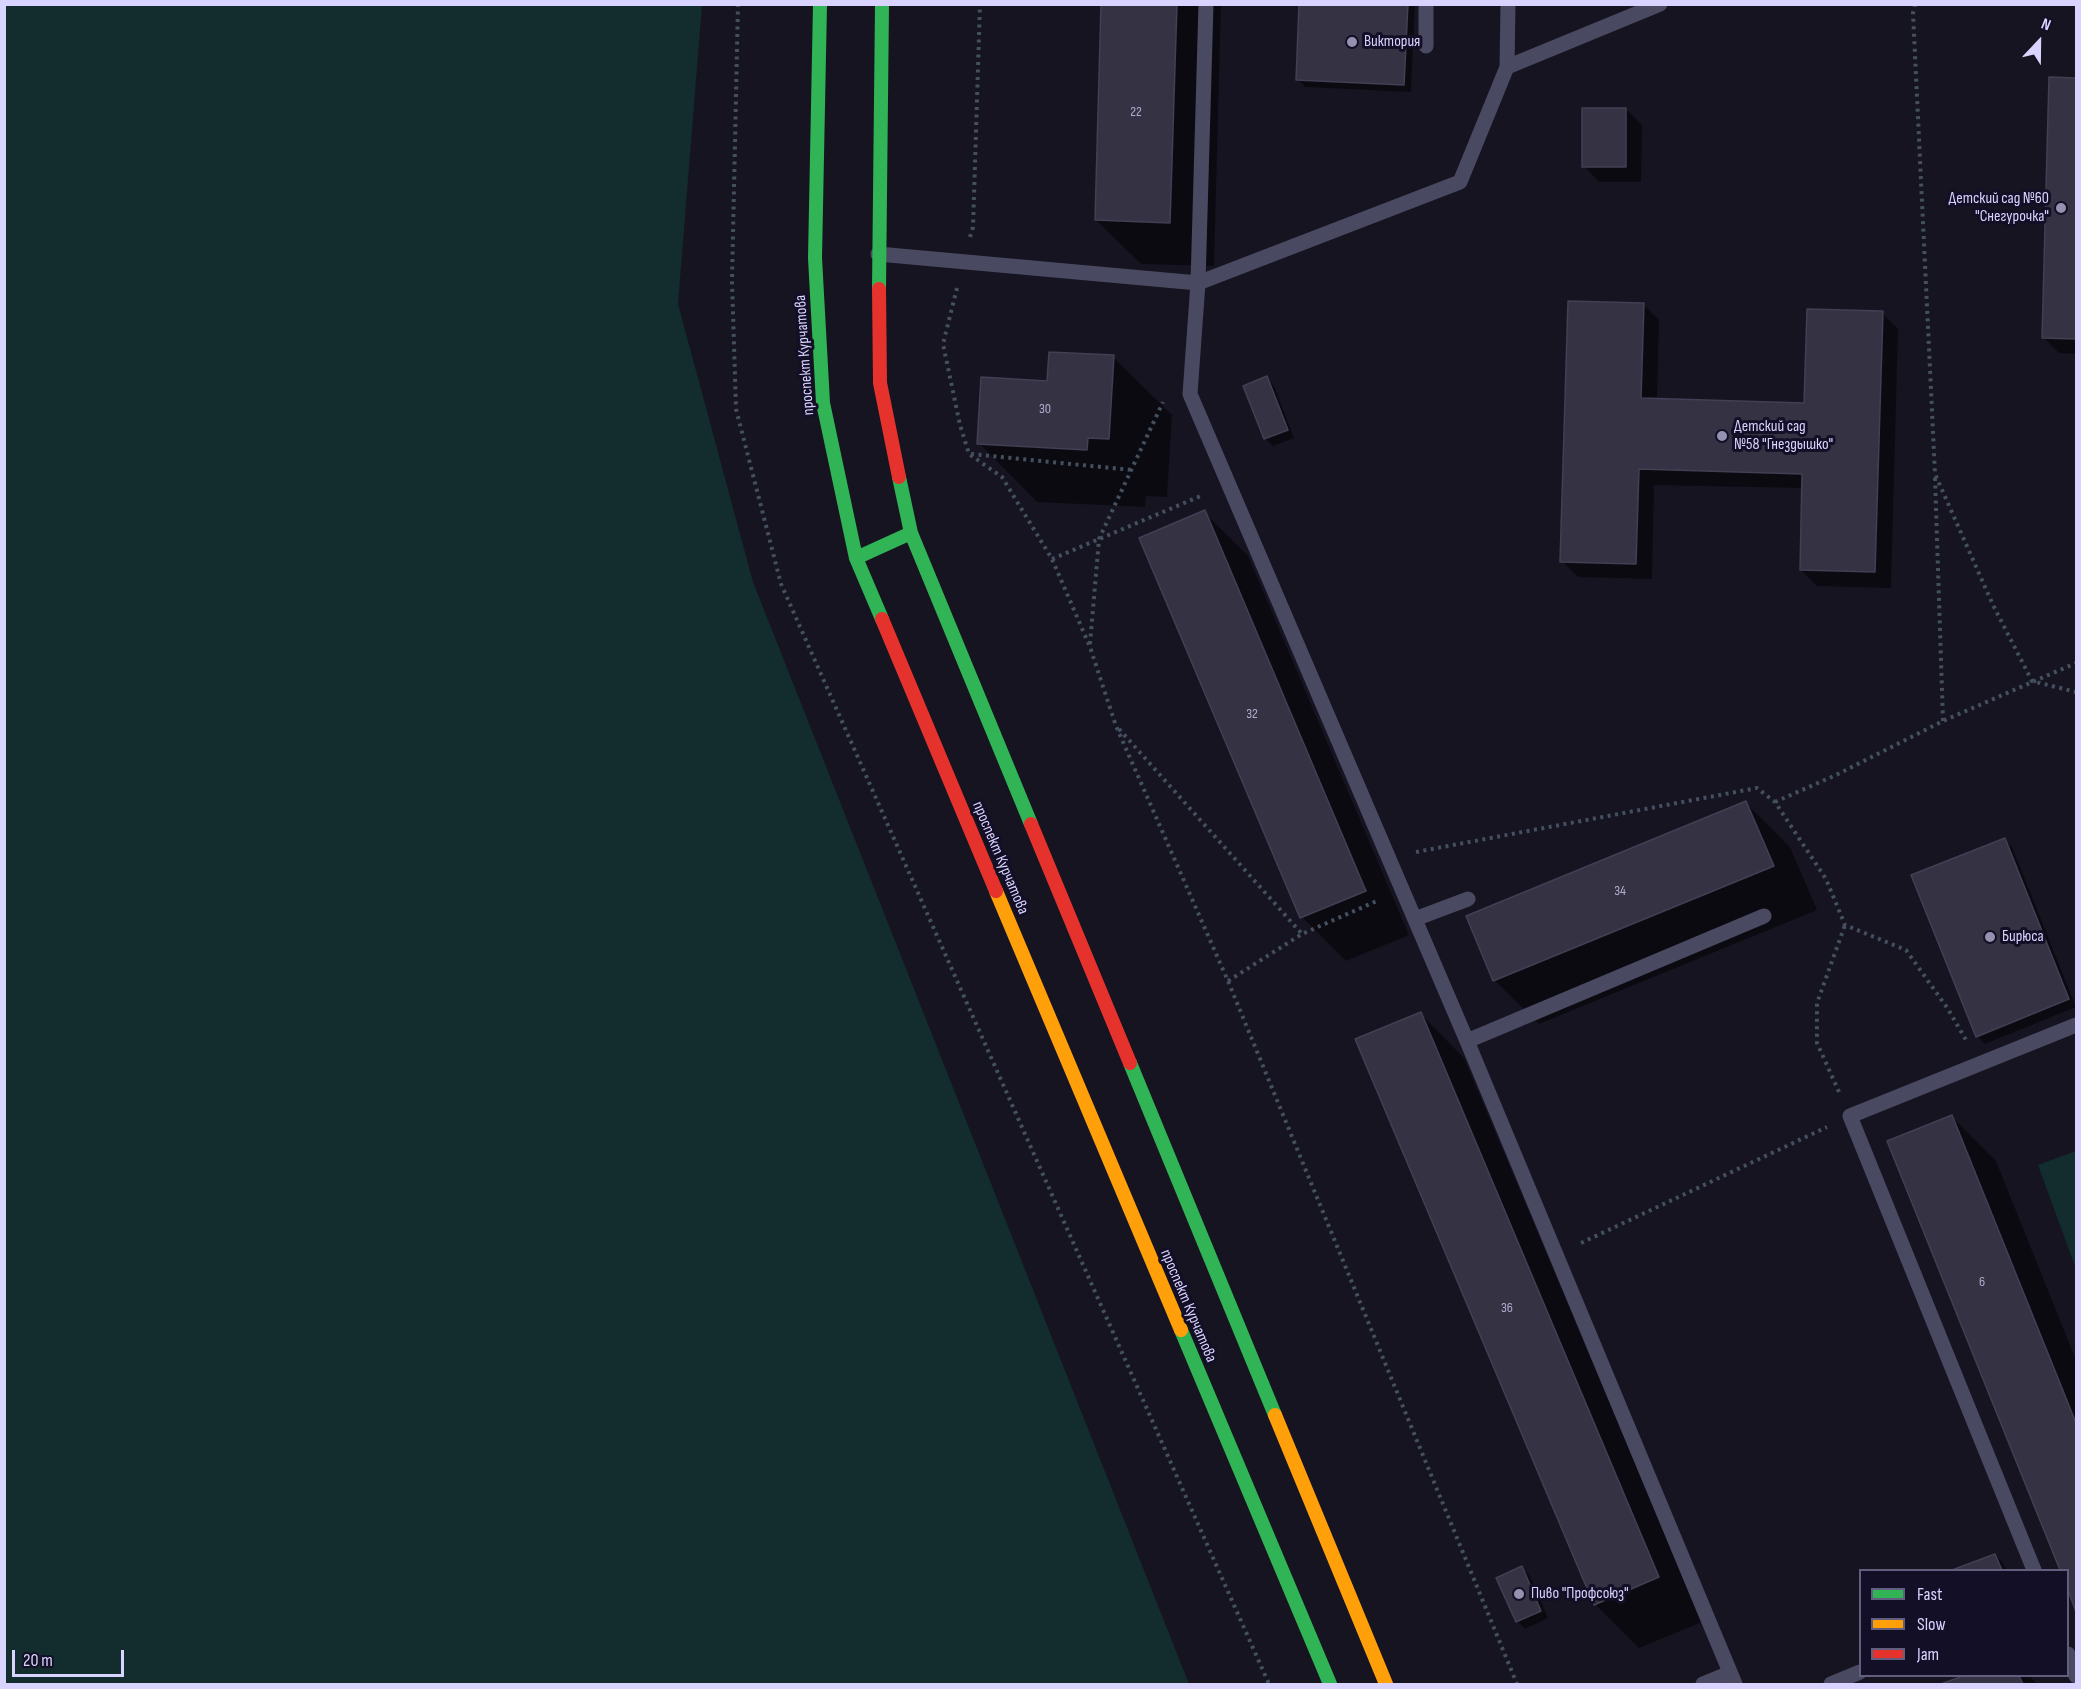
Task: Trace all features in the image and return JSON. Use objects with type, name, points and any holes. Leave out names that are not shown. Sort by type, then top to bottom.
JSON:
[{"type":"main road","name":"проспект Курчатова","points":[[820,4],[815,258],[822,403],[856,558],[1330,1684]]},
{"type":"main road","points":[[882,4],[878,254],[880,383],[911,533],[1386,1684]]},
{"type":"main road","points":[[856,558],[911,533]]},
{"type":"lane","points":[[1206,4],[1198,283],[1190,394],[1467,1041],[1733,1679],[1703,1684]]},
{"type":"lane","points":[[1425,46],[1426,4]]},
{"type":"lane","points":[[878,254],[1198,283],[1460,182],[1507,67],[1508,4]]},
{"type":"lane","points":[[1507,67],[1660,4]]},
{"type":"lane","points":[[1415,919],[1468,899]]},
{"type":"lane","points":[[1467,1041],[1764,916]]},
{"type":"lane","points":[[2034,1569],[1850,1116],[2076,1025]]},
{"type":"lane","points":[[2069,1659],[2076,1676]]},
{"type":"lane","points":[[1831,1684],[1859,1672]]},
{"type":"path","points":[[738,4],[732,281],[736,409],[781,584],[1269,1684]]},
{"type":"path","points":[[980,4],[973,227],[943,344],[960,425],[969,454],[1002,477],[1052,559],[1090,647],[1116,726],[1228,981],[1517,1684]]},
{"type":"path","points":[[1915,4],[1913,25],[1935,474],[1943,721]]},
{"type":"path","points":[[1090,647],[1099,539],[1166,396]]},
{"type":"path","points":[[969,454],[1132,470]]},
{"type":"path","points":[[1935,474],[1993,605],[2032,681],[2076,693]]},
{"type":"path","points":[[1052,559],[1228,484]]},
{"type":"path","points":[[1775,802],[1836,775],[1943,721],[2076,663]]},
{"type":"path","points":[[1116,726],[1302,934]]},
{"type":"path","points":[[1389,857],[1757,788],[1775,802],[1826,879],[1845,925],[1817,1003],[1816,1043],[1850,1116],[1556,1255]]},
{"type":"path","points":[[1228,981],[1302,934],[1402,890]]},
{"type":"path","points":[[1845,925],[1906,950],[1948,1010],[1980,1064]]},
{"type":"green space","points":[[5,4],[702,5],[678,304],[753,582],[1189,1684],[5,1684]]},
{"type":"green space","points":[[2076,1151],[2076,1269],[2038,1165]]},
{"type":"building","points":[[1101,4],[1177,4],[1170,223],[1095,220]]},
{"type":"building","name":"Виктория","points":[[1299,4],[1408,4],[1404,85],[1296,80]]},
{"type":"building","name":"Детский сад №60 \"Снегурочка\"","points":[[2049,77],[2076,78],[2076,339],[2042,338]]},
{"type":"building","points":[[1582,108],[1626,108],[1626,167],[1582,167]]},
{"type":"building","name":"Детский сад №58 \"Гнездышко\"","points":[[1568,301],[1644,303],[1641,398],[1804,403],[1807,309],[1883,311],[1875,572],[1800,570],[1802,474],[1639,469],[1636,564],[1560,562]]},
{"type":"building","points":[[1049,352],[1114,355],[1109,439],[1088,438],[1087,450],[977,444],[981,377],[1047,381]]},
{"type":"building","points":[[1267,376],[1288,430],[1264,439],[1243,386]]},
{"type":"building","points":[[1205,510],[1366,891],[1300,918],[1139,538]]},
{"type":"building","points":[[1746,801],[1774,866],[1493,981],[1466,916]]},
{"type":"building","name":"Бирюса","points":[[2005,838],[2069,999],[1976,1037],[1911,875]]},
{"type":"building","points":[[1421,1012],[1659,1577],[1594,1605],[1355,1039]]},
{"type":"building","points":[[1952,1115],[2076,1423],[2076,1612],[2069,1593],[2069,1569],[2060,1569],[1887,1141]]},
{"type":"building","points":[[1995,1554],[2002,1569],[1955,1569]]},
{"type":"building","name":"Пиво \"Профсоюз\"","points":[[1522,1566],[1541,1611],[1516,1622],[1496,1578]]},
{"type":"building","points":[[1960,1677],[2020,1677],[2023,1684],[1941,1684]]},
{"type":"traffic: fast","points":[[820,4],[815,258],[823,403],[856,558],[882,619]]},
{"type":"traffic: fast","points":[[879,289],[882,4]]},
{"type":"traffic: fast","points":[[899,477],[911,533],[1031,824]]},
{"type":"traffic: fast","points":[[856,558],[911,533]]},
{"type":"traffic: fast","points":[[1130,1063],[1275,1415]]},
{"type":"traffic: fast","points":[[1181,1330],[1330,1684]]},
{"type":"traffic: slow","points":[[996,891],[1181,1330]]},
{"type":"traffic: slow","points":[[1275,1415],[1386,1684]]},
{"type":"traffic: jam","points":[[879,289],[880,383],[899,477]]},
{"type":"traffic: jam","points":[[882,619],[996,891]]},
{"type":"traffic: jam","points":[[1031,824],[1130,1063]]},
{"type":"place","name":"Виктория","points":[[1352,42]]},
{"type":"place","name":"Детский сад №60 \"Снегурочка\"","points":[[2061,208]]},
{"type":"place","name":"Детский сад №58 \"Гнездышко\"","points":[[1722,436]]},
{"type":"place","name":"Бирюса","points":[[1990,937]]},
{"type":"place","name":"Пиво \"Профсоюз\"","points":[[1519,1594]]}]
